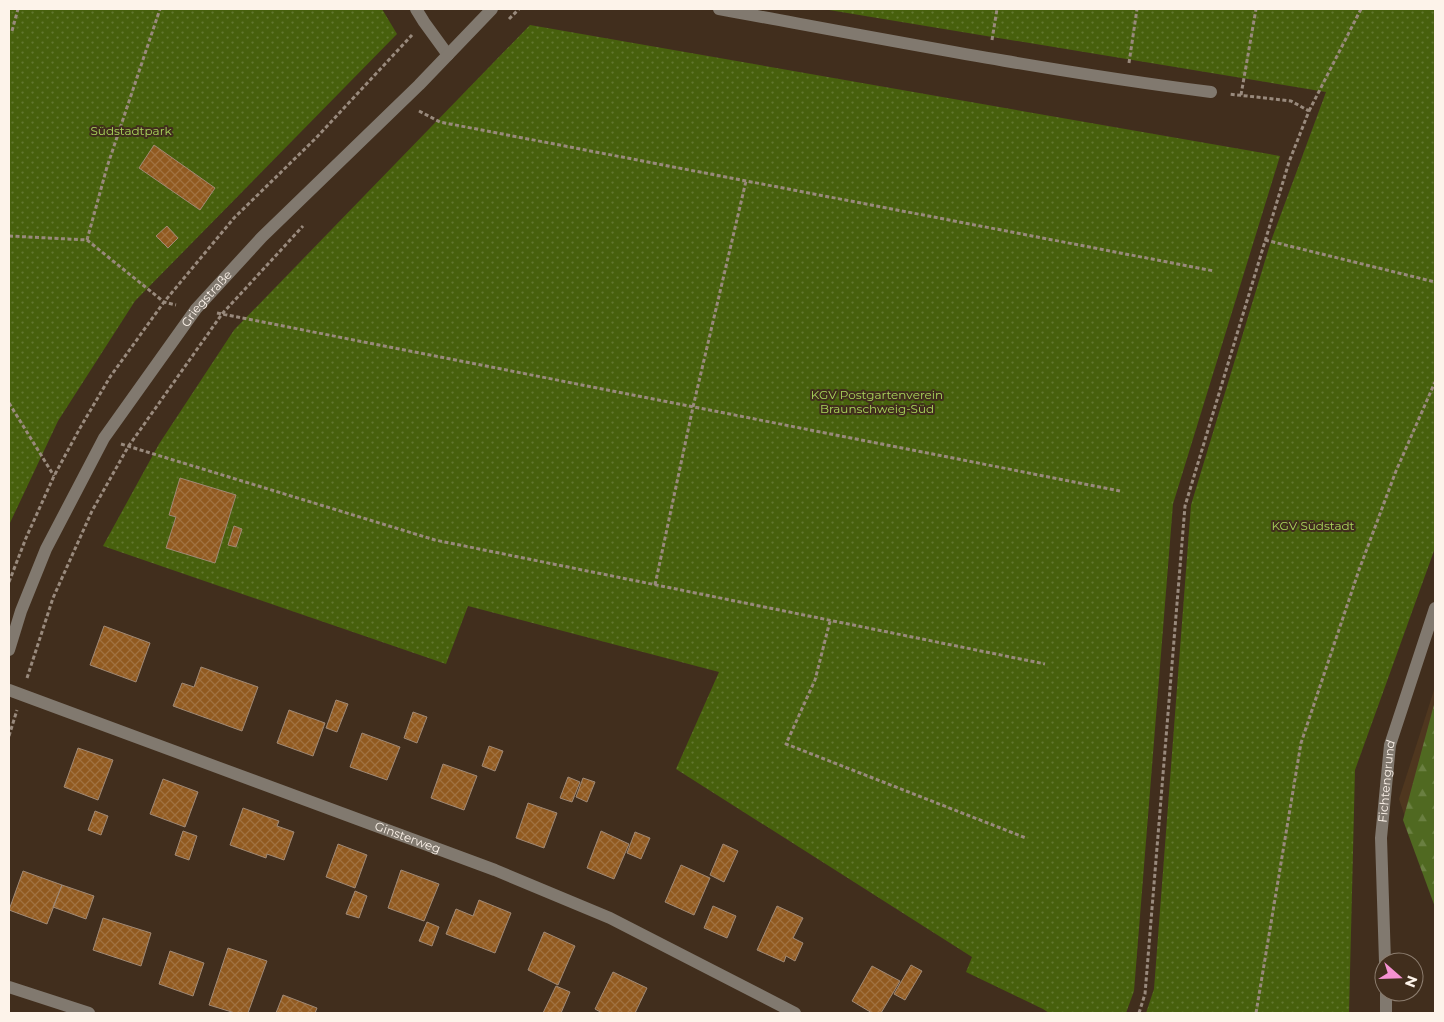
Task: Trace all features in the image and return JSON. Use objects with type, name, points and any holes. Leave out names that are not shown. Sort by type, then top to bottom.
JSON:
[{"type":"street","points":[[416,9],[448,54]]},
{"type":"street","name":"Griegstraße","points":[[9,650],[21,611],[46,549],[104,438],[196,309],[262,237],[419,85],[492,9]]},
{"type":"street","points":[[720,9],[989,59],[1126,81],[1211,92]]},
{"type":"street","name":"Fichtengrund","points":[[1385,952],[1381,838],[1390,745],[1435,608]]},
{"type":"street","name":"Ginsterweg","points":[[9,690],[495,870],[610,918],[794,1013]]},
{"type":"street","points":[[9,987],[89,1013]]},
{"type":"path","points":[[12,31],[18,9]]},
{"type":"path","points":[[87,240],[107,167],[159,9]]},
{"type":"path","points":[[504,24],[519,9]]},
{"type":"path","points":[[989,59],[997,9]]},
{"type":"path","points":[[1126,81],[1137,9]]},
{"type":"path","points":[[1241,95],[1256,9]]},
{"type":"path","points":[[1139,1013],[1145,994],[1185,506],[1289,162],[1308,111],[1361,9]]},
{"type":"path","points":[[1211,92],[1291,101],[1308,111]]},
{"type":"path","points":[[426,105],[419,111],[440,122],[1214,270]]},
{"type":"path","points":[[655,585],[693,407],[746,181]]},
{"type":"path","points":[[9,736],[53,598],[92,511],[128,446],[222,314],[307,222]]},
{"type":"path","points":[[9,236],[87,240],[164,302],[1120,491]]},
{"type":"path","points":[[1265,240],[1435,282]]},
{"type":"path","points":[[1256,1013],[1301,743],[1359,570],[1396,471],[1435,382]]},
{"type":"path","points":[[9,403],[54,476]]},
{"type":"path","points":[[104,438],[436,540],[1045,664]]},
{"type":"path","points":[[830,620],[815,680],[786,744],[1026,838]]},
{"type":"shaded area","points":[[1435,687],[1435,847],[1409,829],[1399,799]]},
{"type":"green space","name":"Südstadtpark","points":[[9,9],[382,9],[397,34],[135,301],[58,421],[9,525]]},
{"type":"green space","name":"KGV Südstadt","points":[[823,9],[1435,9],[1435,548],[1355,770],[1349,1013],[1146,1013],[1154,989],[1191,505],[1271,241],[1326,92]]},
{"type":"green space","name":"KGV Postgartenverein Braunschweig-Süd","points":[[530,25],[1280,156],[1173,504],[1134,991],[1126,1013],[1049,1013],[966,972],[972,957],[676,769],[719,672],[468,606],[446,664],[103,546],[159,444],[234,330]]},
{"type":"green space","points":[[1435,701],[1435,907],[1403,820]]},
{"type":"building","points":[[154,145],[215,188],[200,210],[139,168]]},
{"type":"building","points":[[167,226],[178,238],[168,248],[156,236]]},
{"type":"building","points":[[180,478],[236,495],[215,563],[166,548],[176,517],[169,515]]},
{"type":"building","points":[[234,526],[242,529],[236,547],[228,545]]},
{"type":"building","points":[[104,626],[150,643],[136,682],[90,665]]},
{"type":"building","points":[[201,667],[258,687],[242,731],[173,706],[182,683],[194,687]]},
{"type":"building","points":[[336,700],[348,704],[337,732],[326,728]]},
{"type":"building","points":[[289,710],[325,723],[313,756],[277,743]]},
{"type":"building","points":[[413,712],[427,717],[417,743],[404,738]]},
{"type":"building","points":[[362,733],[400,747],[387,780],[350,767]]},
{"type":"building","points":[[489,746],[503,751],[495,771],[482,766]]},
{"type":"building","points":[[78,748],[113,760],[98,800],[64,787]]},
{"type":"building","points":[[443,764],[477,776],[464,810],[431,798]]},
{"type":"building","points":[[568,777],[580,782],[572,802],[560,798]]},
{"type":"building","points":[[583,778],[595,782],[587,802],[576,797]]},
{"type":"building","points":[[163,779],[198,792],[185,827],[150,814]]},
{"type":"building","points":[[528,803],[557,813],[544,848],[516,838]]},
{"type":"building","points":[[243,808],[279,821],[277,826],[294,832],[284,860],[267,854],[266,858],[230,845]]},
{"type":"building","points":[[95,811],[108,816],[101,835],[88,830]]},
{"type":"building","points":[[183,831],[197,836],[189,860],[175,855]]},
{"type":"building","points":[[601,831],[629,844],[614,879],[587,868]]},
{"type":"building","points":[[635,832],[650,838],[641,859],[627,853]]},
{"type":"building","points":[[338,844],[367,855],[355,888],[326,877]]},
{"type":"building","points":[[723,844],[738,851],[724,882],[710,875]]},
{"type":"building","points":[[681,865],[710,878],[694,915],[665,902]]},
{"type":"building","points":[[401,870],[439,884],[424,921],[388,908]]},
{"type":"building","points":[[23,871],[62,885],[47,924],[9,910]]},
{"type":"building","points":[[62,885],[94,896],[86,919],[53,907]]},
{"type":"building","points":[[355,891],[367,896],[359,918],[346,914]]},
{"type":"building","points":[[479,900],[511,913],[495,953],[446,934],[456,909],[473,916]]},
{"type":"building","points":[[713,906],[736,916],[727,938],[704,928]]},
{"type":"building","points":[[777,906],[803,918],[793,938],[803,943],[795,961],[786,956],[784,962],[757,950]]},
{"type":"building","points":[[103,918],[151,933],[141,966],[93,950]]},
{"type":"building","points":[[427,922],[439,927],[432,946],[419,941]]},
{"type":"building","points":[[544,932],[575,946],[558,985],[528,970]]},
{"type":"building","points":[[228,948],[267,961],[248,1013],[235,1013],[209,1005]]},
{"type":"building","points":[[170,951],[204,963],[193,996],[159,984]]},
{"type":"building","points":[[911,965],[922,971],[905,1000],[894,994]]},
{"type":"building","points":[[872,966],[900,981],[881,1013],[872,1013],[852,1001]]},
{"type":"building","points":[[613,972],[647,988],[635,1013],[602,1013],[595,1009]]},
{"type":"building","points":[[556,986],[570,992],[561,1013],[543,1013]]},
{"type":"building","points":[[283,995],[317,1008],[315,1013],[276,1013]]}]
